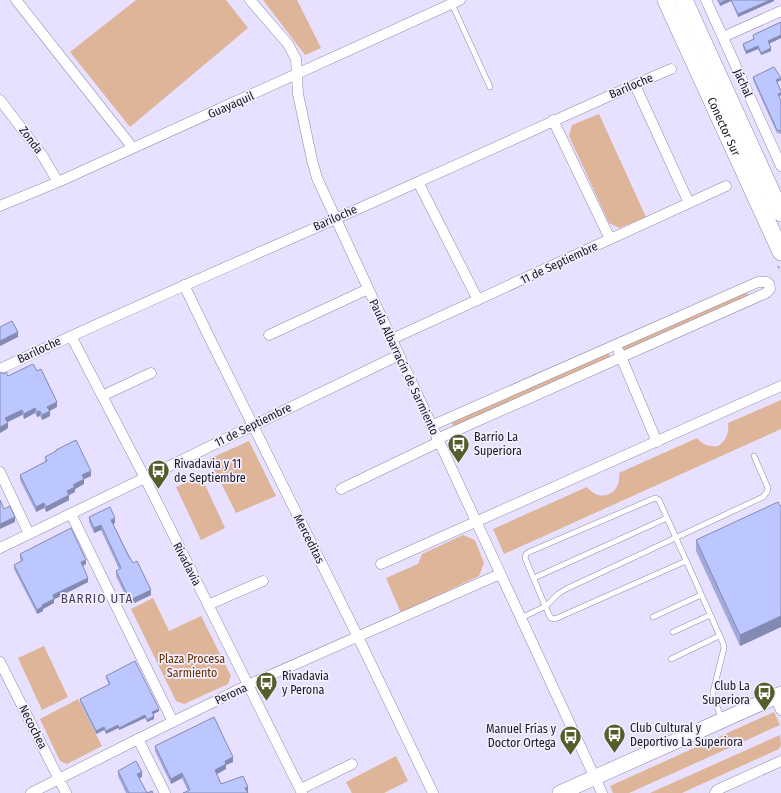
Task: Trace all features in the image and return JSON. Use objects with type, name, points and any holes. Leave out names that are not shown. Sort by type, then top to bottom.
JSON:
[{"type":"main road","name":"Conector Sur","points":[[666,0],[781,252]]},
{"type":"main road","name":"Conector Sur","points":[[684,0],[781,213]]},
{"type":"main road","points":[[560,793],[722,720],[779,700]]},
{"type":"street","points":[[16,0],[133,148]]},
{"type":"street","name":"Paula Albarracín de Sarmiento","points":[[250,0],[288,44],[296,59],[298,94],[317,178],[602,793]]},
{"type":"street","name":"Jáchal","points":[[706,0],[778,149],[781,166]]},
{"type":"street","name":"Guayaquil","points":[[0,206],[58,182],[298,75],[456,2]]},
{"type":"street","points":[[723,37],[781,11]]},
{"type":"street","name":"Bariloche","points":[[0,369],[553,120],[671,69]]},
{"type":"street","points":[[635,84],[689,202]]},
{"type":"street","name":"Zonda","points":[[0,100],[42,155],[58,182]]},
{"type":"street","points":[[553,120],[610,239]]},
{"type":"street","points":[[418,182],[478,300]]},
{"type":"street","name":"11 de Septiembre","points":[[392,339],[726,186]]},
{"type":"street","points":[[341,489],[438,441],[621,357],[766,293],[770,289],[769,284],[766,282],[758,282],[431,426]]},
{"type":"street","name":"Merceditas","points":[[184,285],[358,637],[433,793]]},
{"type":"street","points":[[269,335],[368,289]]},
{"type":"street","name":"Rivadavia","points":[[71,336],[145,478],[302,791]]},
{"type":"street","points":[[615,345],[657,442]]},
{"type":"street","name":"11 de Septiembre","points":[[0,548],[399,355]]},
{"type":"street","points":[[102,396],[151,373]]},
{"type":"street","points":[[381,564],[781,386]]},
{"type":"street","points":[[0,472],[29,534]]},
{"type":"street","points":[[71,514],[172,722]]},
{"type":"street","name":"Perona","points":[[31,793],[248,685],[500,574]]},
{"type":"street","points":[[208,605],[263,581]]},
{"type":"street","name":"Necochea","points":[[0,662],[66,793]]},
{"type":"street","points":[[138,739],[165,793]]},
{"type":"street","points":[[715,793],[717,790],[781,761]]},
{"type":"street","points":[[302,791],[352,764]]},
{"type":"lane","points":[[456,2],[490,87]]},
{"type":"lane","points":[[521,618],[546,606],[558,594],[566,589],[763,497],[768,492],[768,488],[754,456]]},
{"type":"lane","points":[[686,561],[555,619],[551,618],[525,558],[526,554],[529,552],[655,498],[659,500],[720,636],[724,648],[713,692],[713,697],[722,720]]},
{"type":"lane","points":[[534,578],[667,518]]},
{"type":"lane","points":[[653,617],[701,595]]},
{"type":"lane","points":[[673,632],[710,615]]},
{"type":"lane","points":[[671,659],[720,636]]},
{"type":"green space","points":[[136,0],[226,0],[248,28],[130,127],[70,52]]},
{"type":"green space","points":[[263,0],[297,0],[321,48],[305,55]]},
{"type":"green space","points":[[599,114],[646,217],[619,228],[609,223],[569,136],[572,125]]},
{"type":"green space","points":[[747,290],[748,296],[623,352],[620,346]]},
{"type":"green space","points":[[608,353],[611,357],[454,427],[451,422]]},
{"type":"green space","points":[[781,400],[781,429],[504,554],[493,529],[587,487],[598,495],[604,496],[609,494],[614,491],[617,486],[619,473],[697,438],[706,445],[718,446],[727,436],[728,423]]},
{"type":"green space","points":[[249,441],[276,496],[236,513],[209,459]]},
{"type":"green space","points":[[201,476],[225,528],[201,540],[176,487]]},
{"type":"green space","points":[[463,535],[475,540],[484,563],[479,576],[402,612],[400,611],[386,578],[418,564],[422,554]]},
{"type":"green space","name":"Plaza Procesa Sarmiento","points":[[153,598],[169,631],[201,616],[231,676],[228,684],[184,704],[176,701],[131,609]]},
{"type":"green space","points":[[44,646],[68,697],[42,710],[18,658]]},
{"type":"green space","points":[[78,699],[102,746],[67,764],[60,761],[40,719]]},
{"type":"green space","points":[[774,712],[780,725],[629,793],[613,793],[610,786]]},
{"type":"green space","points":[[780,735],[781,745],[779,749],[682,793],[650,793]]},
{"type":"green space","points":[[396,756],[408,781],[384,793],[352,793],[346,782]]},
{"type":"building","points":[[718,0],[727,0],[720,3]]},
{"type":"building","points":[[731,0],[770,0],[738,14]]},
{"type":"building","points":[[781,22],[781,35],[768,41],[771,48],[761,53],[758,46],[746,51],[743,44],[754,39],[753,35]]},
{"type":"building","points":[[774,67],[781,78],[776,80],[781,91],[781,93],[778,94],[781,101],[781,131],[777,130],[753,77]]},
{"type":"building","points":[[12,321],[18,332],[0,341],[0,327]]},
{"type":"building","points":[[33,364],[37,371],[41,369],[57,402],[47,407],[50,411],[42,415],[40,411],[37,412],[35,408],[24,414],[22,410],[5,418],[8,423],[0,427],[0,373],[2,372],[3,374],[6,372],[8,376]]},
{"type":"building","points":[[76,440],[91,471],[82,475],[84,479],[73,485],[75,487],[67,491],[69,495],[46,507],[44,503],[36,507],[20,475],[47,461],[45,457]]},
{"type":"building","points":[[0,500],[4,509],[10,506],[15,517],[0,524]]},
{"type":"building","points":[[778,502],[781,507],[781,616],[740,635],[696,540]]},
{"type":"building","points":[[110,507],[115,518],[111,520],[128,555],[133,563],[137,561],[151,590],[130,600],[116,571],[121,568],[101,525],[94,528],[89,517]]},
{"type":"building","points":[[71,528],[86,560],[81,562],[88,578],[53,595],[54,599],[42,605],[43,606],[37,610],[14,565],[23,560],[20,554]]},
{"type":"building","points":[[135,661],[159,709],[152,712],[154,716],[147,720],[145,715],[119,728],[118,725],[106,731],[104,727],[96,731],[80,699],[110,684],[106,676]]},
{"type":"building","points":[[214,717],[233,757],[225,761],[226,764],[215,770],[221,784],[243,776],[248,787],[245,788],[248,793],[183,793],[190,790],[182,773],[171,779],[155,746]]},
{"type":"building","points":[[136,761],[142,772],[137,774],[147,793],[129,793],[118,771]]},
{"type":"place","name":"Barrio La Superiora","points":[[458,464]]},
{"type":"place","name":"Rivadavia y 11 de Septiembre","points":[[159,490]]},
{"type":"place","name":"Rivadavia y Perona","points":[[266,702]]},
{"type":"place","name":"Club La Superiora","points":[[765,712]]},
{"type":"place","name":"Club Cultural y Deportivo La Superiora","points":[[614,754]]},
{"type":"place","name":"Manuel Frías y Doctor Ortega","points":[[571,756]]},
{"type":"district","name":"BARRIO UTA","points":[[97,598]]}]
